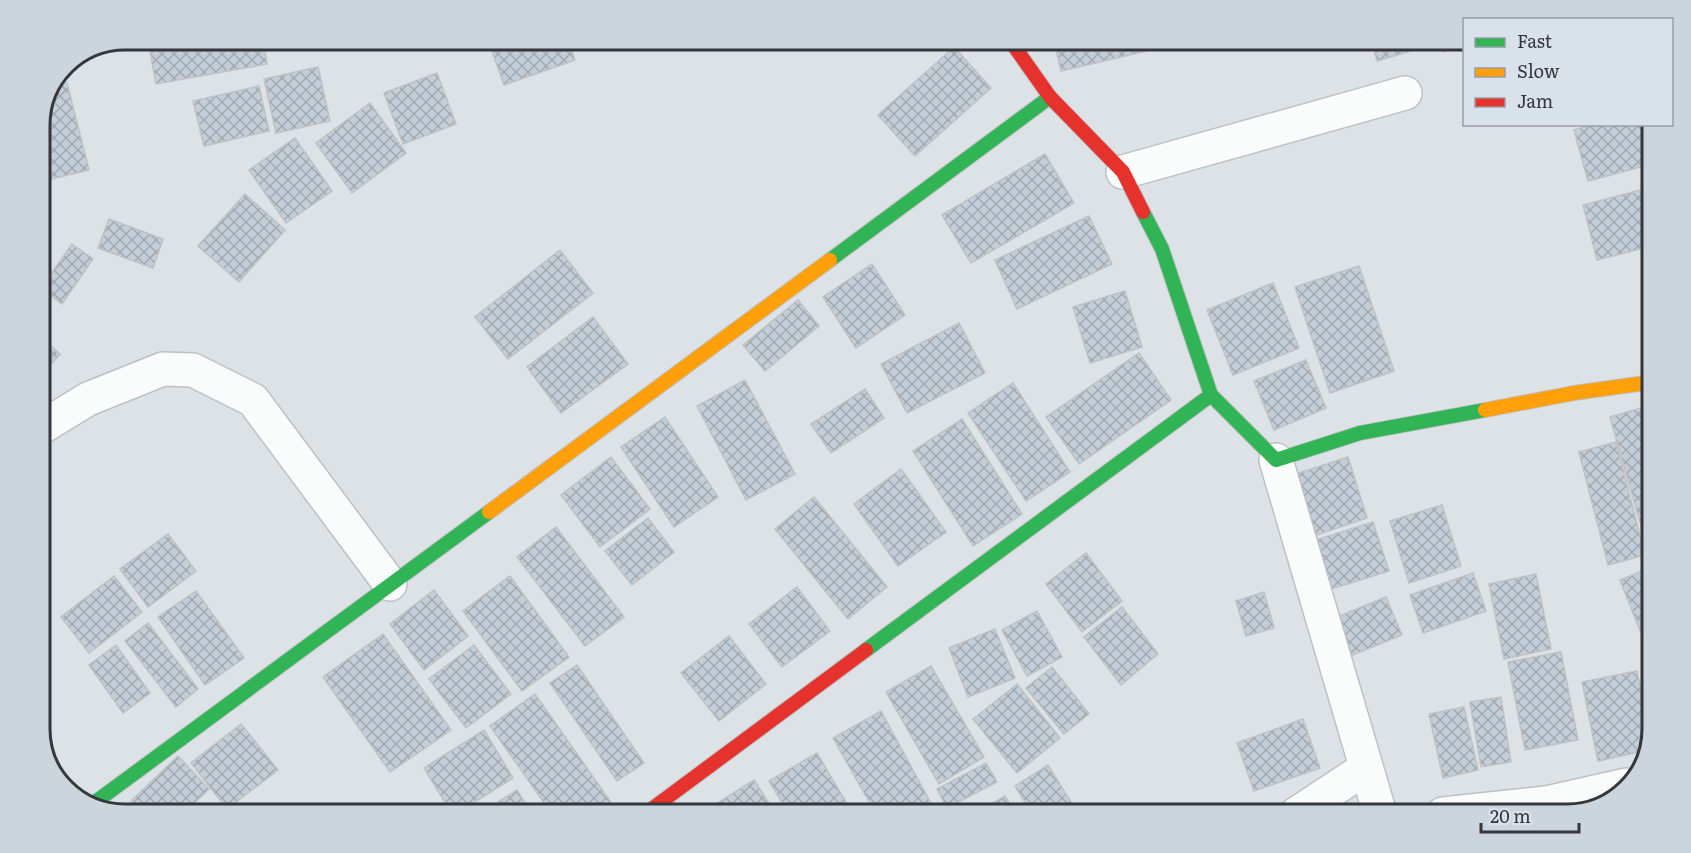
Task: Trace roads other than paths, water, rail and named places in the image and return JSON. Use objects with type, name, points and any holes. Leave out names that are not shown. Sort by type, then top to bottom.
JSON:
[{"type":"street","points":[[1017,50],[1050,97],[1123,172],[1162,249],[1211,395],[1276,460],[1377,804]]},
{"type":"street","points":[[1123,172],[1405,93]]},
{"type":"street","points":[[100,799],[1050,97]]},
{"type":"street","points":[[50,422],[88,399],[153,373],[164,369],[193,370],[253,400],[390,584]]},
{"type":"street","points":[[1276,460],[1360,433],[1574,393],[1641,383]]},
{"type":"street","points":[[659,804],[1211,395]]},
{"type":"street","points":[[1311,804],[1366,768]]},
{"type":"street","points":[[1537,804],[1612,788]]}]
